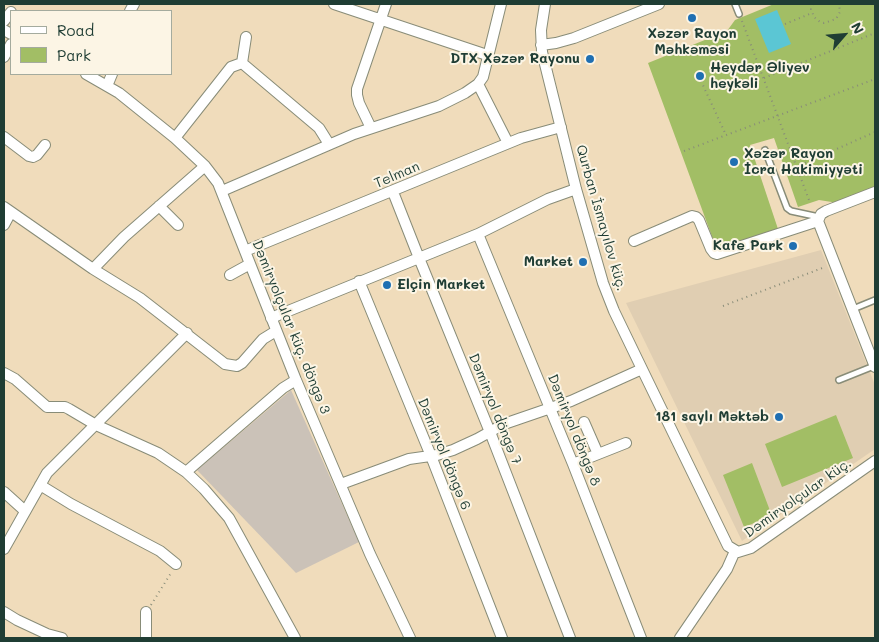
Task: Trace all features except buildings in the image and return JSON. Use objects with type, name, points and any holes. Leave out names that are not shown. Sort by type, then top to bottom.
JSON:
[{"type":"street","points":[[334,4],[487,56]]},
{"type":"street","points":[[371,128],[356,95],[386,4]]},
{"type":"street","points":[[222,191],[329,144],[439,106],[478,84],[483,78],[500,4]]},
{"type":"street","name":"Qurban İsmayılov küç.","points":[[545,4],[541,45],[576,189],[609,298],[724,539],[735,551]]},
{"type":"street","points":[[541,45],[564,41],[646,6],[659,4]]},
{"type":"street","points":[[242,63],[246,36]]},
{"type":"street","points":[[4,57],[10,46]]},
{"type":"street","points":[[242,63],[319,128],[329,144]]},
{"type":"street","points":[[175,138],[227,72],[237,64],[242,63]]},
{"type":"street","name":"Dəmiryolçular küç. döngə 3","points":[[88,75],[107,86],[175,138],[205,166],[222,191],[296,380],[370,554],[410,638]]},
{"type":"street","points":[[107,86],[112,75]]},
{"type":"street","points":[[478,84],[508,143]]},
{"type":"street","name":"Telman","points":[[245,251],[393,192],[508,143],[534,133],[561,127]]},
{"type":"street","points":[[4,137],[33,157],[45,145]]},
{"type":"street","points":[[93,269],[124,237],[205,166]]},
{"type":"street","points":[[272,318],[478,234],[548,200],[576,189]]},
{"type":"street","name":"Dəmiryol döngə 7","points":[[393,192],[490,432],[570,638]]},
{"type":"street","points":[[634,241],[696,216],[711,249],[717,254],[819,219],[826,211],[875,192]]},
{"type":"street","points":[[158,206],[178,225]]},
{"type":"street","points":[[4,225],[8,210],[93,269],[133,293],[225,364],[237,366],[242,363],[263,339],[276,331]]},
{"type":"street","points":[[819,219],[834,264],[875,366]]},
{"type":"street","name":"Dəmiryol döngə 8","points":[[478,234],[573,464],[641,638]]},
{"type":"street","points":[[230,275],[250,264]]},
{"type":"street","name":"Dəmiryol döngə 6","points":[[359,282],[431,456],[502,638]]},
{"type":"street","points":[[4,550],[40,485],[56,464],[187,334]]},
{"type":"street","points":[[341,484],[409,459],[431,456],[452,450],[514,420],[571,401],[642,369]]},
{"type":"street","points":[[4,372],[15,379],[47,407],[65,407],[96,425],[158,453],[186,472],[204,489],[229,518],[295,638]]},
{"type":"street","points":[[186,472],[283,388],[296,380]]},
{"type":"street","points":[[584,422],[598,454]]},
{"type":"street","points":[[573,464],[626,443]]},
{"type":"street","name":"Dəmiryolçular küç.","points":[[735,551],[742,552],[751,548],[875,461]]},
{"type":"street","points":[[40,485],[71,504],[160,551],[176,564]]},
{"type":"street","points":[[4,492],[25,511]]},
{"type":"street","points":[[680,638],[727,570],[735,551]]},
{"type":"street","points":[[4,612],[47,634],[62,638]]},
{"type":"street","points":[[146,612],[146,638]]},
{"type":"lane","points":[[735,4],[739,14]]},
{"type":"lane","points":[[766,150],[787,208],[790,211],[819,219]]},
{"type":"lane","points":[[852,310],[875,300]]},
{"type":"lane","points":[[840,380],[875,366]]},
{"type":"path","points":[[813,4],[812,13],[814,17],[820,22],[828,23],[838,16],[839,4]]},
{"type":"path","points":[[785,24],[812,13]]},
{"type":"path","points":[[739,14],[809,200]]},
{"type":"path","points":[[763,78],[875,33]]},
{"type":"path","points":[[684,151],[875,79]]},
{"type":"path","points":[[701,81],[726,135]]},
{"type":"path","points":[[796,167],[875,132]]},
{"type":"path","points":[[723,306],[834,264]]},
{"type":"path","points":[[146,612],[176,564]]},
{"type":"shaded area","name":"181 saylı Məktəb","points":[[821,250],[875,385],[875,449],[742,541],[626,303]]},
{"type":"shaded area","points":[[291,390],[359,542],[296,573],[197,470]]},
{"type":"green space","points":[[774,4],[875,4],[875,187],[838,203],[819,200],[798,207],[774,138],[750,145],[778,229],[717,250],[648,63],[727,31],[735,20]]},
{"type":"green space","points":[[836,415],[853,458],[782,487],[765,444]]},
{"type":"green space","points":[[752,463],[772,516],[744,527],[723,475]]},
{"type":"water","points":[[777,10],[791,44],[769,53],[755,19]]},
{"type":"place","name":"Xəzər Rayon Məhkəməsi","points":[[692,18]]},
{"type":"place","name":"DTX Xəzər Rayonu","points":[[590,59]]},
{"type":"place","name":"Heydər Əliyev heykəli","points":[[700,76]]},
{"type":"place","name":"Xəzər Rayon İcra Hakimiyyəti","points":[[734,162]]},
{"type":"place","name":"Kafe Park","points":[[793,246]]},
{"type":"place","name":"Market","points":[[583,262]]},
{"type":"place","name":"Elçin Market","points":[[387,285]]},
{"type":"place","name":"181 saylı Məktəb","points":[[779,417]]}]
